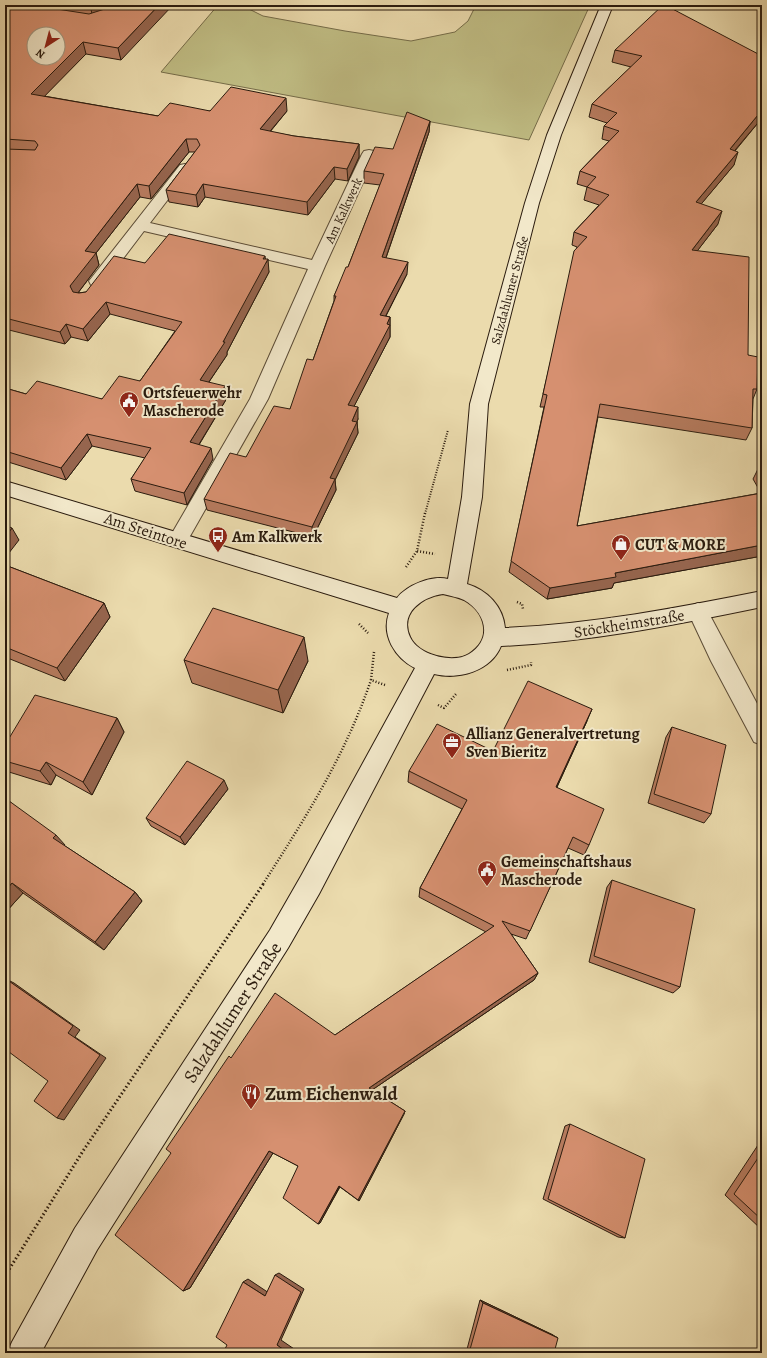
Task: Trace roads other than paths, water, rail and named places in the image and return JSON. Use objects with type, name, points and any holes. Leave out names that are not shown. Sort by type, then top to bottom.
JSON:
[{"type":"main road","name":"Salzdahlumer Straße","points":[[456,587],[472,497],[476,430],[480,404],[502,314],[532,203],[554,135],[608,5]]},
{"type":"main road","name":"Am Kalkwerk","points":[[178,540],[259,399],[317,266],[369,154]]},
{"type":"main road","points":[[87,293],[141,226],[194,156]]},
{"type":"main road","points":[[141,226],[317,266]]},
{"type":"main road","name":"Am Steintore","points":[[5,488],[178,540],[279,573],[401,608]]},
{"type":"main road","points":[[443,586],[456,587],[471,592],[483,601],[491,612],[496,624],[495,637],[488,650],[477,660],[462,666],[445,668],[428,664],[416,659],[400,640],[397,630],[397,619],[401,608],[408,599],[418,592],[443,586]]},
{"type":"main road","name":"Stöckheimstraße","points":[[495,637],[562,634],[698,612],[762,599]]},
{"type":"main road","points":[[698,612],[719,655],[762,735]]},
{"type":"main road","name":"Salzdahlumer Straße","points":[[23,1353],[86,1239],[279,939],[310,885],[428,664]]},
{"type":"place","name":"Ortsfeuerwehr Mascherode","points":[[129,418]]},
{"type":"place","name":"Am Kalkwerk","points":[[218,553]]},
{"type":"place","name":"CUT & MORE","points":[[621,561]]},
{"type":"place","name":"Allianz Generalvertretung Sven Bieritz","points":[[452,759]]},
{"type":"place","name":"Gemeinschaftshaus Mascherode","points":[[487,887]]},
{"type":"place","name":"Zum Eichenwald","points":[[251,1110]]}]
